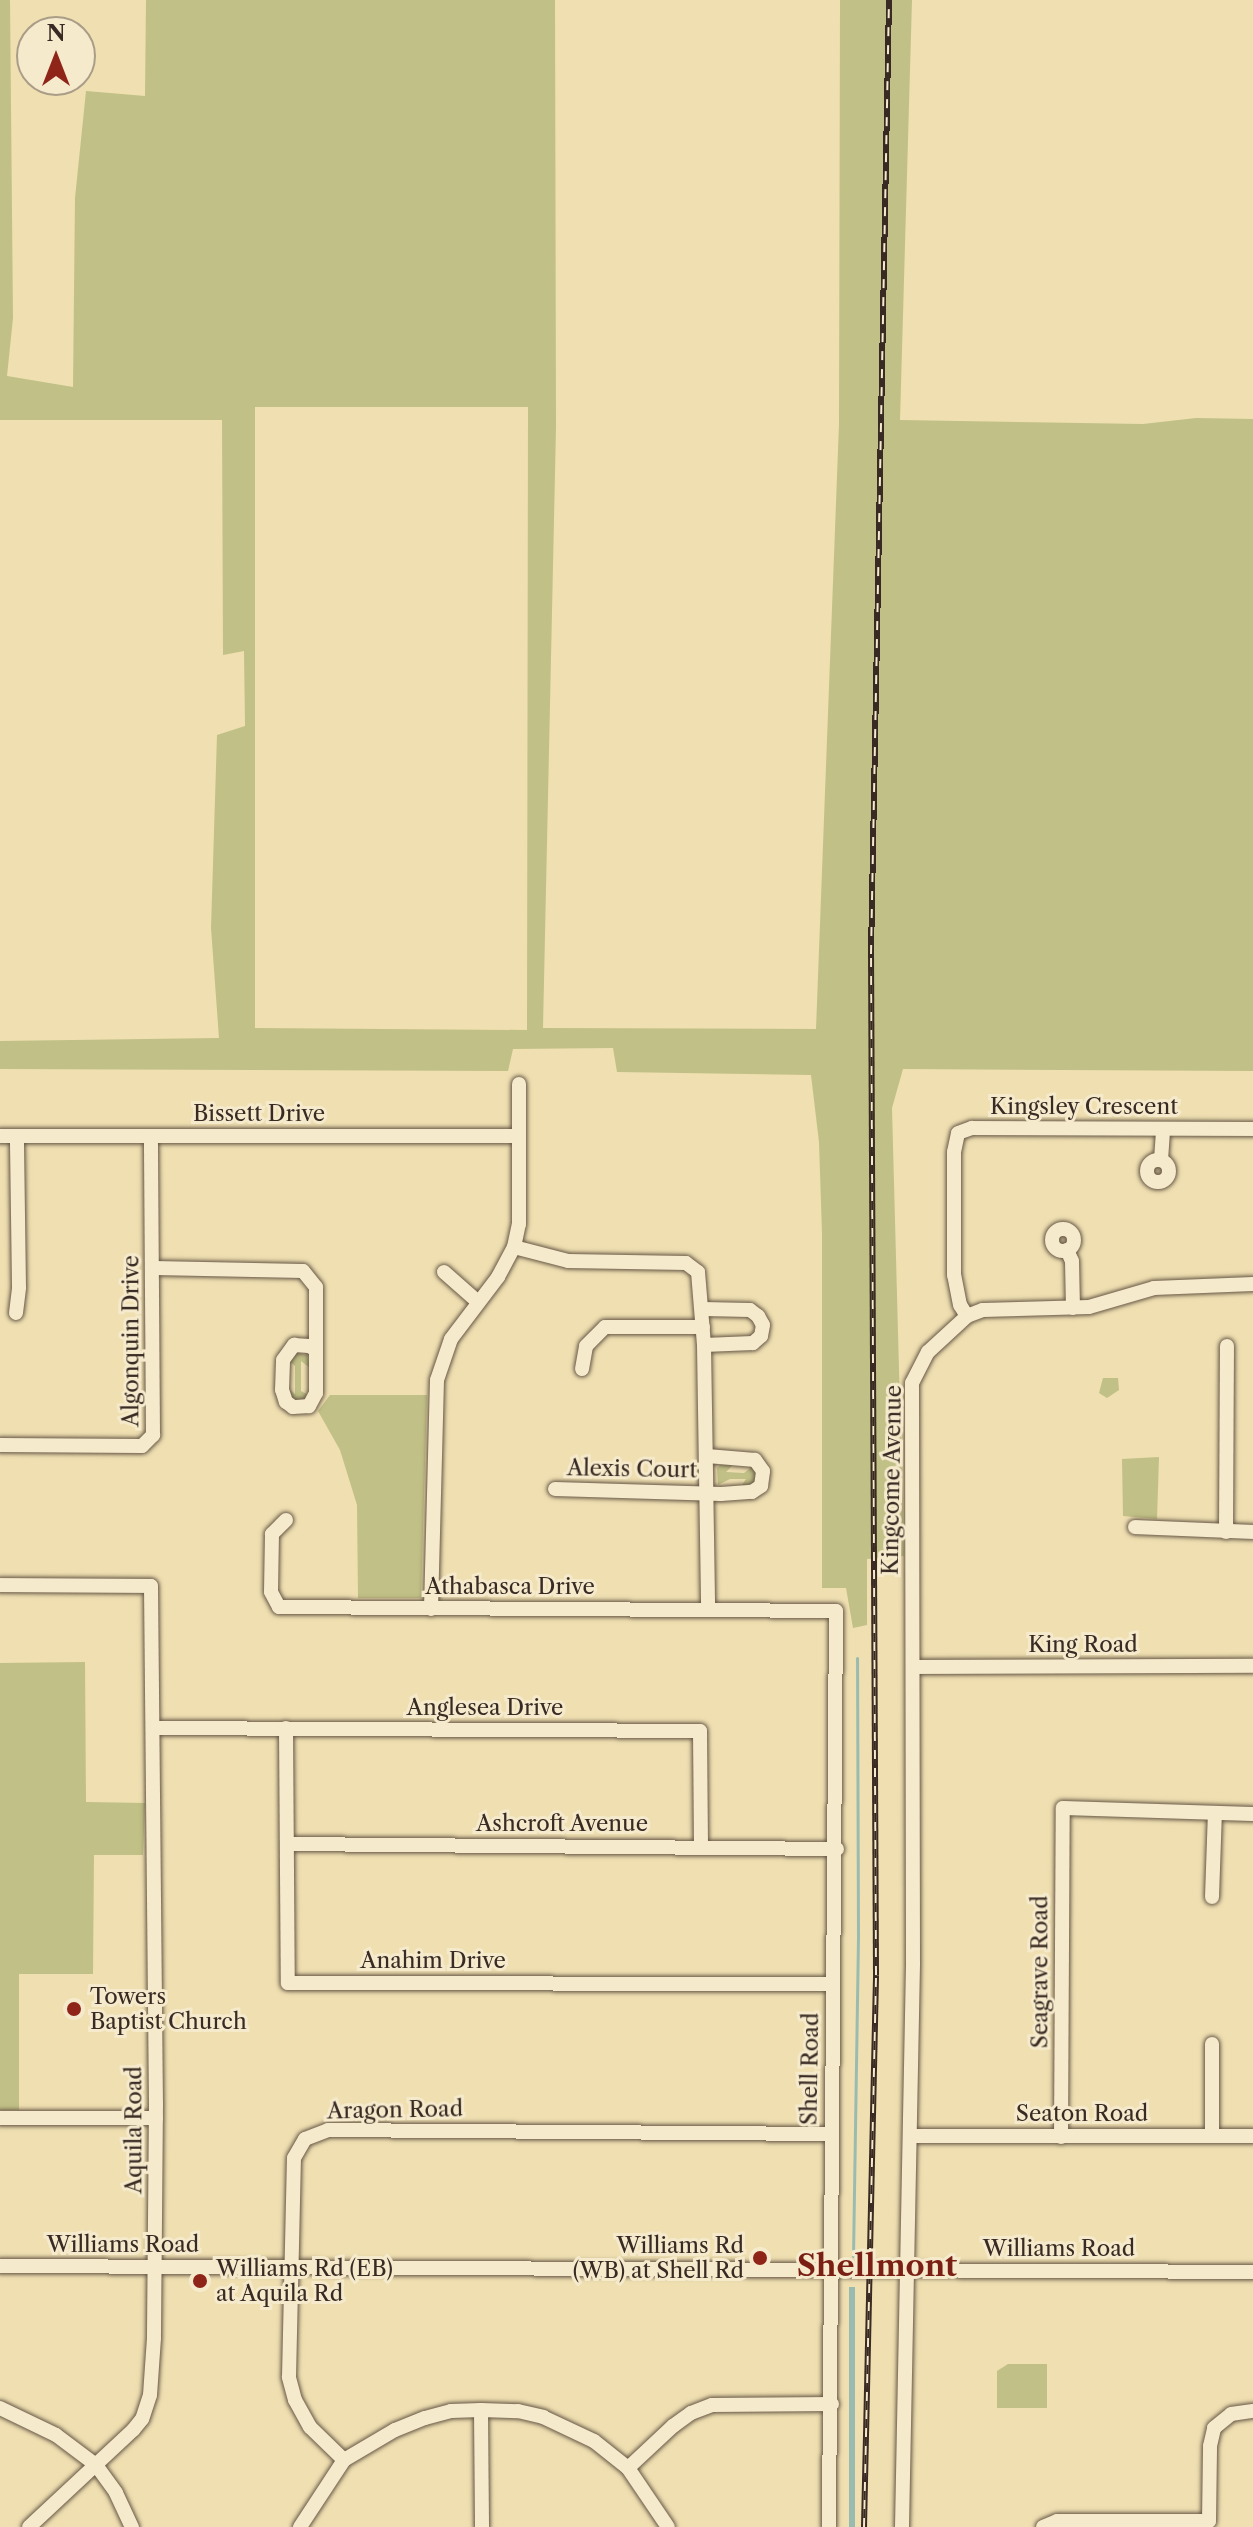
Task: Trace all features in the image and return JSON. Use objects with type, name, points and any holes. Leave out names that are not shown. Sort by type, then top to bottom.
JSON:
[{"type":"street","points":[[431,1609],[437,1380],[451,1339],[498,1277],[514,1247],[519,1224],[519,1084]]},
{"type":"street","name":"Kingsley Crescent","points":[[967,1316],[960,1305],[954,1275],[954,1152],[958,1133],[972,1128],[1253,1129]]},
{"type":"street","points":[[1161,1160],[1163,1129]]},
{"type":"street","name":"Bissett Drive","points":[[0,1136],[518,1136]]},
{"type":"street","points":[[16,1313],[19,1287],[17,1136]]},
{"type":"street","name":"Algonquin Drive","points":[[0,1445],[142,1446],[151,1439],[154,1428],[154,1268],[151,1137]]},
{"type":"street","points":[[514,1247],[568,1261],[686,1263],[695,1269],[701,1279],[708,1492],[708,1610]]},
{"type":"street","points":[[1067,1250],[1072,1261],[1073,1308]]},
{"type":"street","points":[[154,1268],[303,1271],[316,1287],[316,1350]]},
{"type":"street","points":[[444,1272],[478,1302]]},
{"type":"street","points":[[967,1316],[1003,1308],[1073,1308],[1108,1304],[1165,1286],[1253,1284]]},
{"type":"street","points":[[703,1309],[750,1310],[763,1325],[761,1336],[753,1343],[704,1345]]},
{"type":"street","name":"Kingcome Avenue","points":[[914,1667],[912,1383],[928,1352],[967,1316]]},
{"type":"street","points":[[582,1369],[586,1346],[605,1327],[703,1327]]},
{"type":"street","points":[[1226,1532],[1227,1346]]},
{"type":"street","name":"Alexis Court","points":[[555,1489],[752,1492],[761,1486],[763,1476],[759,1463],[749,1458],[707,1456]]},
{"type":"street","name":"Athabasca Drive","points":[[286,1520],[272,1534],[271,1592],[279,1607],[836,1611]]},
{"type":"street","points":[[1135,1527],[1253,1532]]},
{"type":"street","name":"Aquila Road","points":[[0,1585],[151,1586],[156,2118],[154,2338],[147,2407],[133,2430],[29,2527]]},
{"type":"street","name":"Shell Road","points":[[829,2527],[831,2134],[837,1849],[836,1611]]},
{"type":"street","name":"King Road","points":[[914,1667],[1253,1666]]},
{"type":"street","points":[[902,2527],[911,2136],[914,1667]]},
{"type":"street","name":"Anglesea Drive","points":[[153,1728],[700,1731],[701,1847]]},
{"type":"street","name":"Anahim Drive","points":[[286,1728],[288,1983],[833,1984]]},
{"type":"street","name":"Seagrave Road","points":[[1061,2137],[1063,1808],[1130,1807],[1215,1813]]},
{"type":"street","points":[[1212,1897],[1215,1813],[1253,1814]]},
{"type":"street","name":"Ashcroft Avenue","points":[[288,1844],[837,1849]]},
{"type":"street","points":[[1212,2044],[1212,2136]]},
{"type":"street","points":[[0,2118],[156,2118]]},
{"type":"street","name":"Aragon Road","points":[[344,2460],[310,2427],[295,2400],[289,2377],[294,2158],[305,2139],[328,2130],[831,2134]]},
{"type":"street","name":"Seaton Road","points":[[911,2136],[1253,2136]]},
{"type":"street","name":"Williams Road","points":[[0,2266],[1253,2272]]},
{"type":"street","points":[[628,2468],[673,2426],[691,2413],[712,2405],[832,2404]]},
{"type":"street","points":[[0,2408],[56,2435],[96,2465],[116,2493],[132,2527]]},
{"type":"street","points":[[481,2410],[482,2527]]},
{"type":"street","points":[[300,2527],[344,2460],[425,2418],[451,2411],[481,2410],[518,2411],[566,2426],[594,2441],[628,2468],[668,2527]]},
{"type":"street","points":[[1043,2527],[1057,2521],[1209,2521],[1210,2446],[1214,2428],[1231,2414],[1253,2411]]},
{"type":"shaded area","points":[[0,0],[10,0],[13,318],[7,376],[73,387],[75,198],[85,96],[96,96],[96,92],[145,96],[146,0],[555,0],[556,427],[543,1028],[816,1029],[839,424],[840,0],[912,0],[900,420],[1143,424],[1196,418],[1253,419],[1253,1071],[903,1069],[892,1108],[904,1556],[867,1559],[867,1625],[853,1628],[846,1588],[822,1588],[822,1233],[819,1142],[811,1075],[617,1072],[613,1048],[513,1049],[508,1071],[0,1069],[0,1041],[219,1038],[211,928],[217,735],[245,726],[244,651],[223,655],[222,420],[0,420]],"holes":[[[255,407],[528,407],[527,1030],[255,1028]]]},
{"type":"shaded area","points":[[293,1352],[307,1355],[311,1369],[301,1361],[301,1391],[310,1396],[294,1403],[286,1387],[295,1394],[295,1366],[287,1359]]},
{"type":"shaded area","points":[[1103,1378],[1118,1378],[1119,1390],[1107,1398],[1099,1393]]},
{"type":"shaded area","points":[[330,1395],[427,1395],[421,1598],[358,1598],[357,1505],[340,1450],[318,1411]]},
{"type":"shaded area","points":[[1159,1457],[1157,1519],[1123,1516],[1122,1459]]},
{"type":"shaded area","points":[[721,1464],[733,1465],[726,1472],[744,1473],[753,1466],[757,1475],[754,1483],[740,1488],[746,1479],[730,1479],[718,1485],[717,1468]]},
{"type":"shaded area","points":[[85,1662],[86,1802],[145,1803],[143,1855],[94,1855],[93,1974],[19,1974],[19,2110],[0,2110],[0,1663]]},
{"type":"shaded area","points":[[1008,2364],[1047,2364],[1047,2408],[997,2408],[997,2371]]},
{"type":"water","points":[[849,2287],[855,2287],[855,2527],[849,2527]]},
{"type":"waterway","points":[[853,2256],[858,1936],[857,1658]]},
{"type":"railway","points":[[864,2527],[876,1975],[871,954],[889,0]]},
{"type":"place","name":"Towers Baptist Church","points":[[74,2009]]},
{"type":"place","name":"Williams Rd (WB) at Shell Rd","points":[[760,2258]]},
{"type":"place","name":"Williams Rd (EB) at Aquila Rd","points":[[200,2281]]},
{"type":"district","name":"Shellmont","points":[[877,2266]]}]
